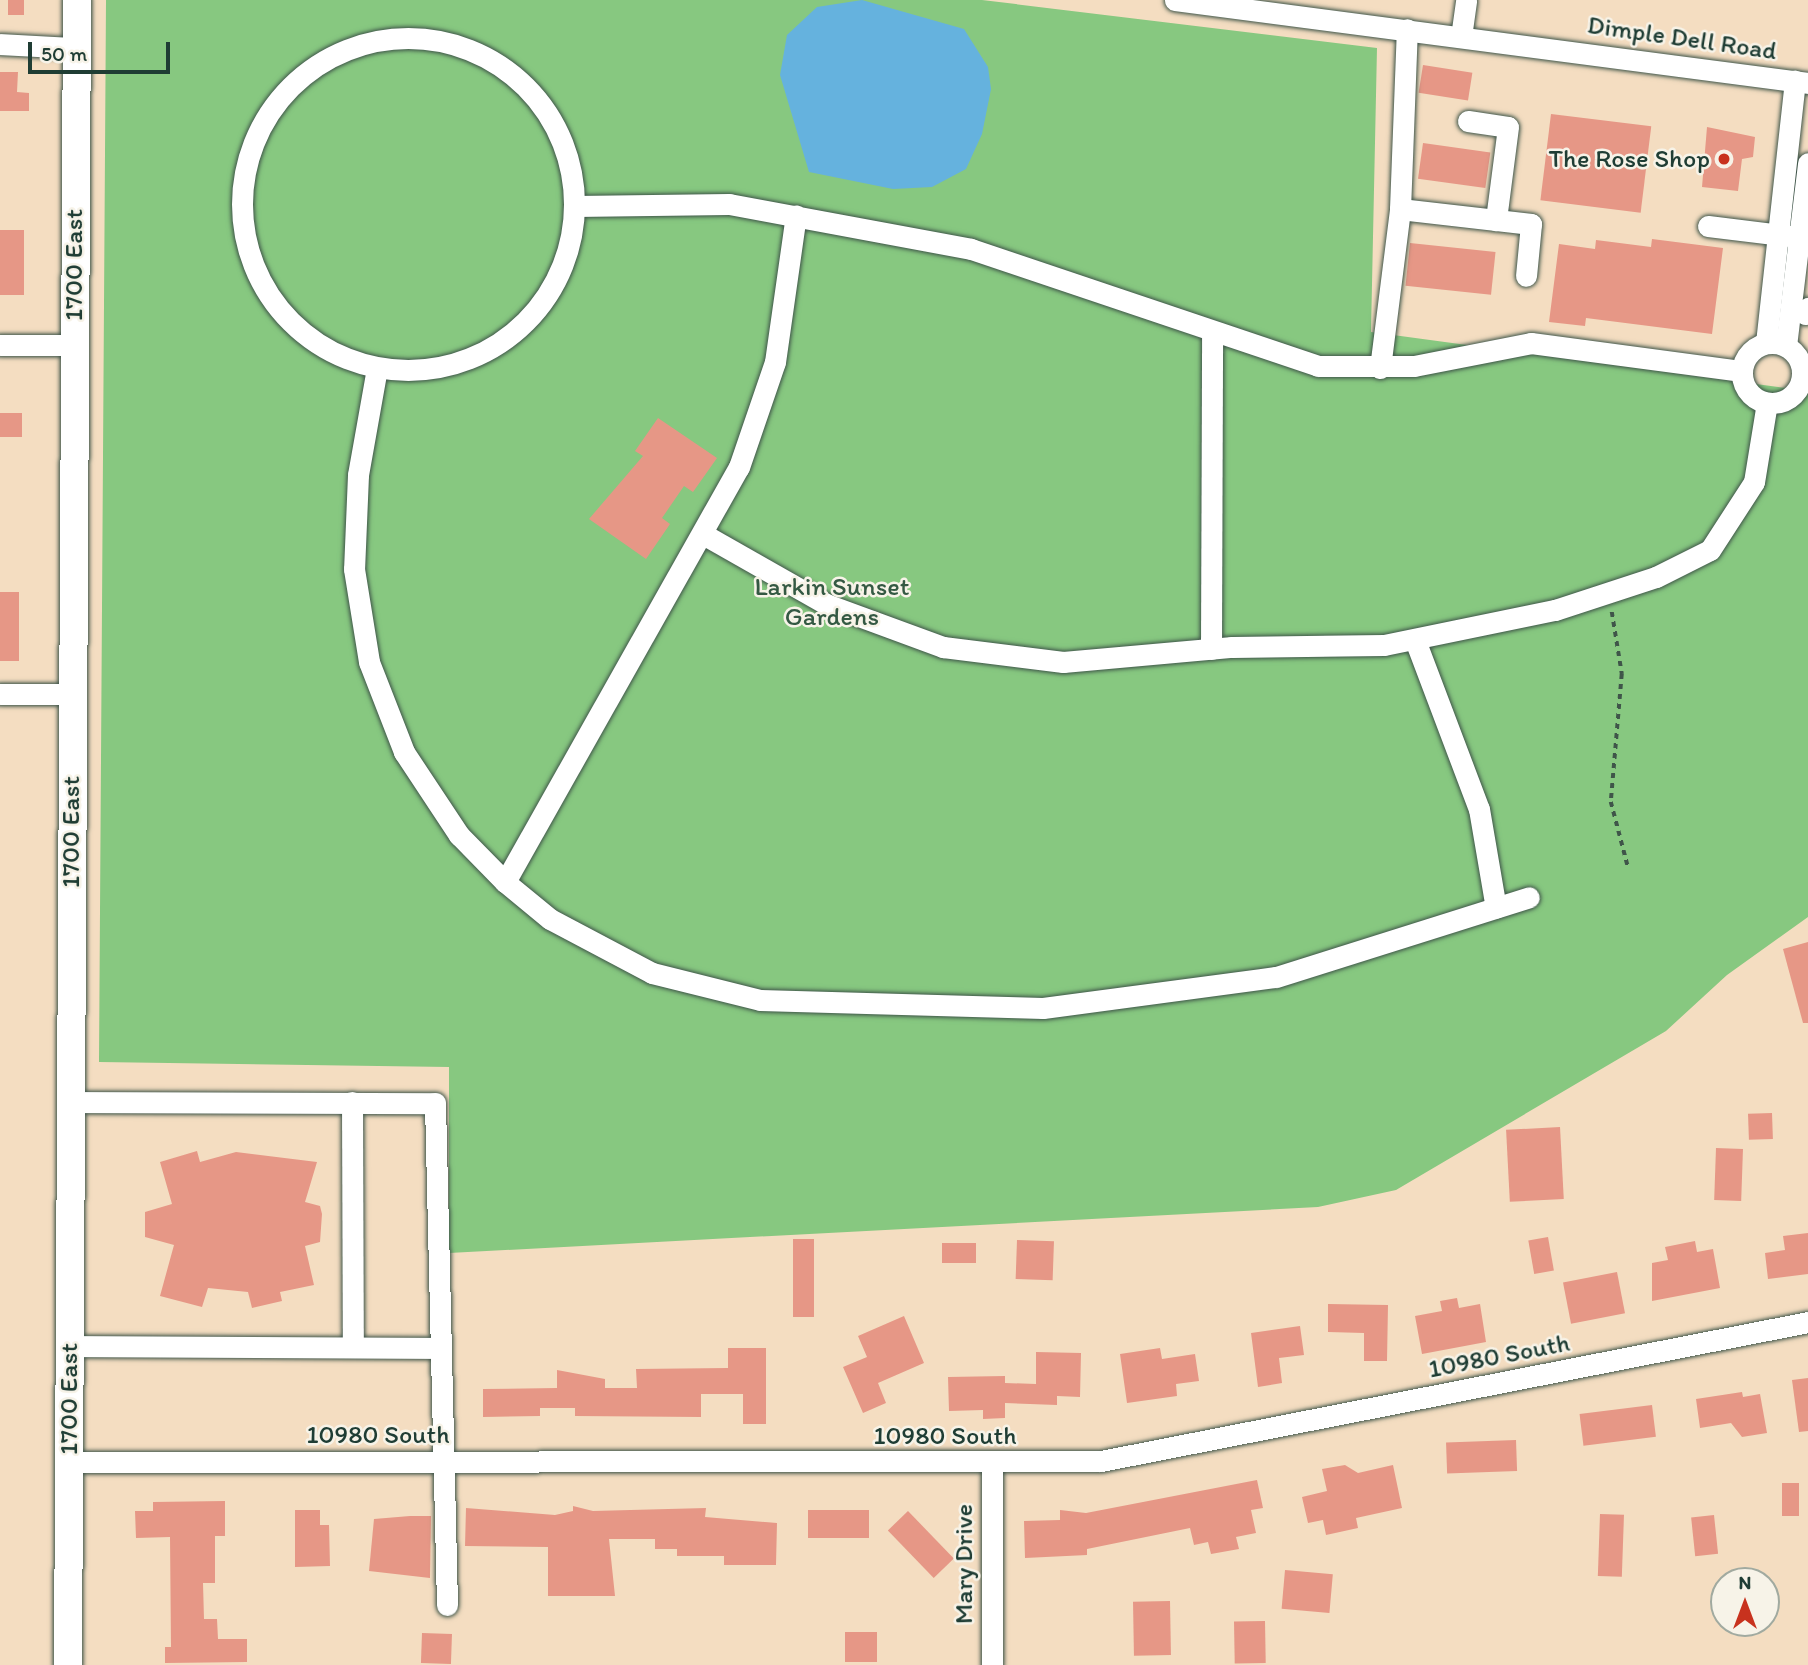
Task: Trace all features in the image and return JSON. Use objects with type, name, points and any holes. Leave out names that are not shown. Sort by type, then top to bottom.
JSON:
[{"type":"main road","name":"1700 East","points":[[68,1665],[71,694],[77,0]]},
{"type":"street","name":"Dimple Dell Road","points":[[1175,0],[1210,2],[1801,82]]},
{"type":"street","points":[[1461,37],[1466,0]]},
{"type":"street","points":[[1380,368],[1400,209],[1407,29]]},
{"type":"street","points":[[422,37],[466,48],[503,66],[550,117],[575,206],[559,274],[516,331],[457,365],[377,368],[338,356],[289,323],[250,257],[241,199],[248,159],[259,125],[292,85],[348,48],[381,40],[422,37]]},
{"type":"street","points":[[0,44],[75,48]]},
{"type":"street","points":[[1776,345],[1800,360],[1805,381],[1791,396],[1767,403],[1747,390],[1742,371],[1749,353],[1776,345],[1794,309],[1786,160],[1801,82]]},
{"type":"street","points":[[1468,121],[1508,127],[1496,220]]},
{"type":"street","points":[[1786,160],[1808,164],[1789,236]]},
{"type":"street","points":[[575,206],[729,204],[1012,258],[1286,360],[1380,368],[1531,343],[1742,371]]},
{"type":"street","points":[[1400,209],[1531,224],[1526,276]]},
{"type":"street","points":[[505,882],[703,534],[760,416],[783,325],[796,215]]},
{"type":"street","points":[[1708,226],[1789,236]]},
{"type":"street","points":[[1211,649],[1212,333]]},
{"type":"street","points":[[0,345],[74,345]]},
{"type":"street","points":[[377,368],[354,522],[369,662],[421,782],[459,835],[505,882],[550,919],[620,958],[688,985],[760,1000],[922,1008],[1043,1008],[1276,977],[1528,897]]},
{"type":"street","points":[[703,534],[826,604],[943,647],[1063,662],[1211,649],[1415,640],[1605,594],[1684,565],[1727,531],[1754,482],[1767,403]]},
{"type":"street","points":[[1415,640],[1479,809],[1496,908]]},
{"type":"street","points":[[0,694],[71,694]]},
{"type":"street","points":[[69,1102],[435,1103],[440,1464],[447,1605]]},
{"type":"street","points":[[352,1102],[353,1347]]},
{"type":"street","name":"10980 South","points":[[68,1462],[992,1464],[1153,1455],[1808,1322]]},
{"type":"street","points":[[69,1346],[438,1348]]},
{"type":"street","name":"Mary Drive","points":[[992,1464],[992,1665]]},
{"type":"path","points":[[1605,594],[1620,639],[1611,802],[1628,867]]},
{"type":"green space","name":"Larkin Sunset Gardens","points":[[106,0],[982,0],[1377,48],[1371,332],[1808,391],[1808,917],[1727,975],[1666,1031],[1396,1190],[1318,1207],[449,1253],[449,1067],[99,1062]]},
{"type":"water","points":[[862,0],[964,29],[988,67],[991,89],[982,134],[966,169],[932,187],[893,189],[809,172],[780,75],[787,35],[817,7]]},
{"type":"building","points":[[8,0],[24,0],[24,15],[8,15]]},
{"type":"building","points":[[1423,65],[1472,73],[1468,100],[1419,93]]},
{"type":"building","points":[[0,72],[18,72],[17,92],[29,93],[29,111],[0,111]]},
{"type":"building","points":[[1551,114],[1651,126],[1641,213],[1540,200]]},
{"type":"building","name":"The Rose Shop","points":[[1707,127],[1755,137],[1753,157],[1742,159],[1738,191],[1702,187]]},
{"type":"building","points":[[1423,143],[1490,152],[1485,188],[1418,179]]},
{"type":"building","points":[[0,230],[24,230],[24,295],[0,295]]},
{"type":"building","points":[[1652,239],[1723,248],[1712,334],[1586,318],[1585,326],[1549,322],[1559,244],[1595,249],[1596,240],[1651,247]]},
{"type":"building","points":[[1410,243],[1496,252],[1491,295],[1406,286]]},
{"type":"building","points":[[0,413],[22,413],[22,437],[0,437]]},
{"type":"building","points":[[658,418],[717,458],[693,492],[684,486],[662,518],[670,524],[646,559],[589,519],[643,456],[635,451]]},
{"type":"building","points":[[0,592],[19,592],[19,661],[0,661]]},
{"type":"building","points":[[1808,942],[1808,1023],[1803,1023],[1783,949]]},
{"type":"building","points":[[1772,1113],[1773,1139],[1749,1140],[1748,1114]]},
{"type":"building","points":[[1560,1127],[1564,1199],[1510,1202],[1506,1130]]},
{"type":"building","points":[[1716,1148],[1743,1149],[1741,1201],[1714,1200]]},
{"type":"building","points":[[197,1151],[200,1162],[236,1152],[317,1162],[305,1202],[320,1206],[322,1214],[320,1242],[305,1246],[314,1285],[280,1292],[282,1301],[252,1308],[248,1292],[208,1288],[202,1307],[160,1296],[174,1245],[145,1237],[145,1212],[172,1204],[160,1162]]},
{"type":"building","points":[[1808,1233],[1808,1274],[1768,1279],[1765,1253],[1785,1250],[1783,1236]]},
{"type":"building","points":[[1548,1237],[1554,1270],[1534,1274],[1528,1240]]},
{"type":"building","points":[[793,1239],[814,1239],[814,1317],[793,1317]]},
{"type":"building","points":[[1017,1240],[1054,1241],[1053,1280],[1016,1279]]},
{"type":"building","points":[[1695,1241],[1697,1252],[1713,1249],[1720,1288],[1652,1301],[1652,1263],[1668,1260],[1665,1247]]},
{"type":"building","points":[[942,1243],[976,1243],[976,1263],[942,1263]]},
{"type":"building","points":[[1617,1272],[1625,1313],[1571,1324],[1563,1282]]},
{"type":"building","points":[[1457,1298],[1459,1308],[1480,1304],[1486,1342],[1422,1354],[1415,1316],[1442,1311],[1440,1301]]},
{"type":"building","points":[[1328,1304],[1388,1305],[1387,1361],[1364,1361],[1364,1333],[1328,1332]]},
{"type":"building","points":[[904,1316],[924,1363],[878,1383],[886,1403],[863,1413],[843,1367],[867,1357],[858,1336]]},
{"type":"building","points":[[1300,1326],[1304,1355],[1279,1358],[1282,1383],[1258,1387],[1251,1333]]},
{"type":"building","points":[[728,1348],[766,1348],[766,1424],[743,1424],[743,1394],[701,1394],[701,1417],[575,1416],[575,1408],[540,1408],[540,1416],[483,1417],[483,1389],[557,1388],[557,1370],[605,1379],[605,1388],[637,1388],[636,1369],[728,1368]]},
{"type":"building","points":[[1160,1348],[1162,1359],[1195,1354],[1199,1381],[1176,1384],[1177,1396],[1127,1403],[1120,1354]]},
{"type":"building","points":[[1036,1352],[1081,1353],[1080,1397],[1057,1396],[1057,1405],[1005,1403],[1005,1418],[983,1419],[983,1410],[949,1411],[948,1377],[1005,1376],[1005,1383],[1036,1384]]},
{"type":"building","points":[[1808,1378],[1808,1431],[1799,1432],[1792,1380]]},
{"type":"building","points":[[1742,1392],[1743,1397],[1760,1394],[1767,1433],[1742,1437],[1731,1423],[1700,1428],[1696,1399]]},
{"type":"building","points":[[1652,1405],[1656,1437],[1583,1446],[1580,1414]]},
{"type":"building","points":[[1516,1440],[1517,1471],[1447,1473],[1446,1442]]},
{"type":"building","points":[[1345,1465],[1358,1473],[1393,1465],[1402,1508],[1356,1518],[1358,1528],[1326,1535],[1323,1520],[1308,1523],[1302,1497],[1327,1491],[1322,1469]]},
{"type":"building","points":[[1257,1480],[1263,1508],[1251,1510],[1256,1533],[1236,1537],[1239,1549],[1211,1554],[1208,1542],[1194,1545],[1190,1528],[1087,1549],[1087,1555],[1025,1558],[1024,1521],[1060,1520],[1060,1510],[1086,1513]]},
{"type":"building","points":[[1782,1483],[1799,1483],[1799,1516],[1782,1516]]},
{"type":"building","points":[[225,1501],[225,1536],[215,1536],[215,1583],[203,1583],[204,1619],[217,1619],[218,1639],[247,1639],[247,1662],[165,1663],[165,1647],[171,1647],[170,1537],[136,1538],[135,1511],[153,1511],[153,1502]]},
{"type":"building","points":[[573,1506],[593,1511],[706,1508],[705,1517],[777,1523],[776,1565],[724,1565],[724,1556],[677,1556],[677,1549],[655,1549],[655,1539],[609,1539],[615,1596],[548,1596],[548,1547],[465,1546],[466,1508],[555,1515],[573,1511]]},
{"type":"building","points":[[295,1510],[320,1510],[320,1525],[329,1525],[330,1566],[295,1567]]},
{"type":"building","points":[[808,1510],[869,1510],[869,1538],[808,1538]]},
{"type":"building","points":[[908,1511],[954,1558],[934,1578],[888,1530]]},
{"type":"building","points":[[1600,1514],[1624,1515],[1622,1577],[1598,1576]]},
{"type":"building","points":[[1714,1515],[1718,1554],[1695,1556],[1691,1517]]},
{"type":"building","points":[[431,1516],[430,1578],[369,1571],[374,1519]]},
{"type":"building","points":[[1285,1570],[1333,1574],[1329,1613],[1282,1609]]},
{"type":"building","points":[[1170,1601],[1171,1655],[1134,1656],[1133,1602]]},
{"type":"building","points":[[1265,1621],[1266,1663],[1235,1664],[1234,1622]]},
{"type":"building","points":[[845,1632],[877,1632],[877,1662],[845,1662]]},
{"type":"building","points":[[422,1633],[452,1634],[451,1664],[421,1663]]},
{"type":"place","name":"The Rose Shop","points":[[1724,159]]}]
